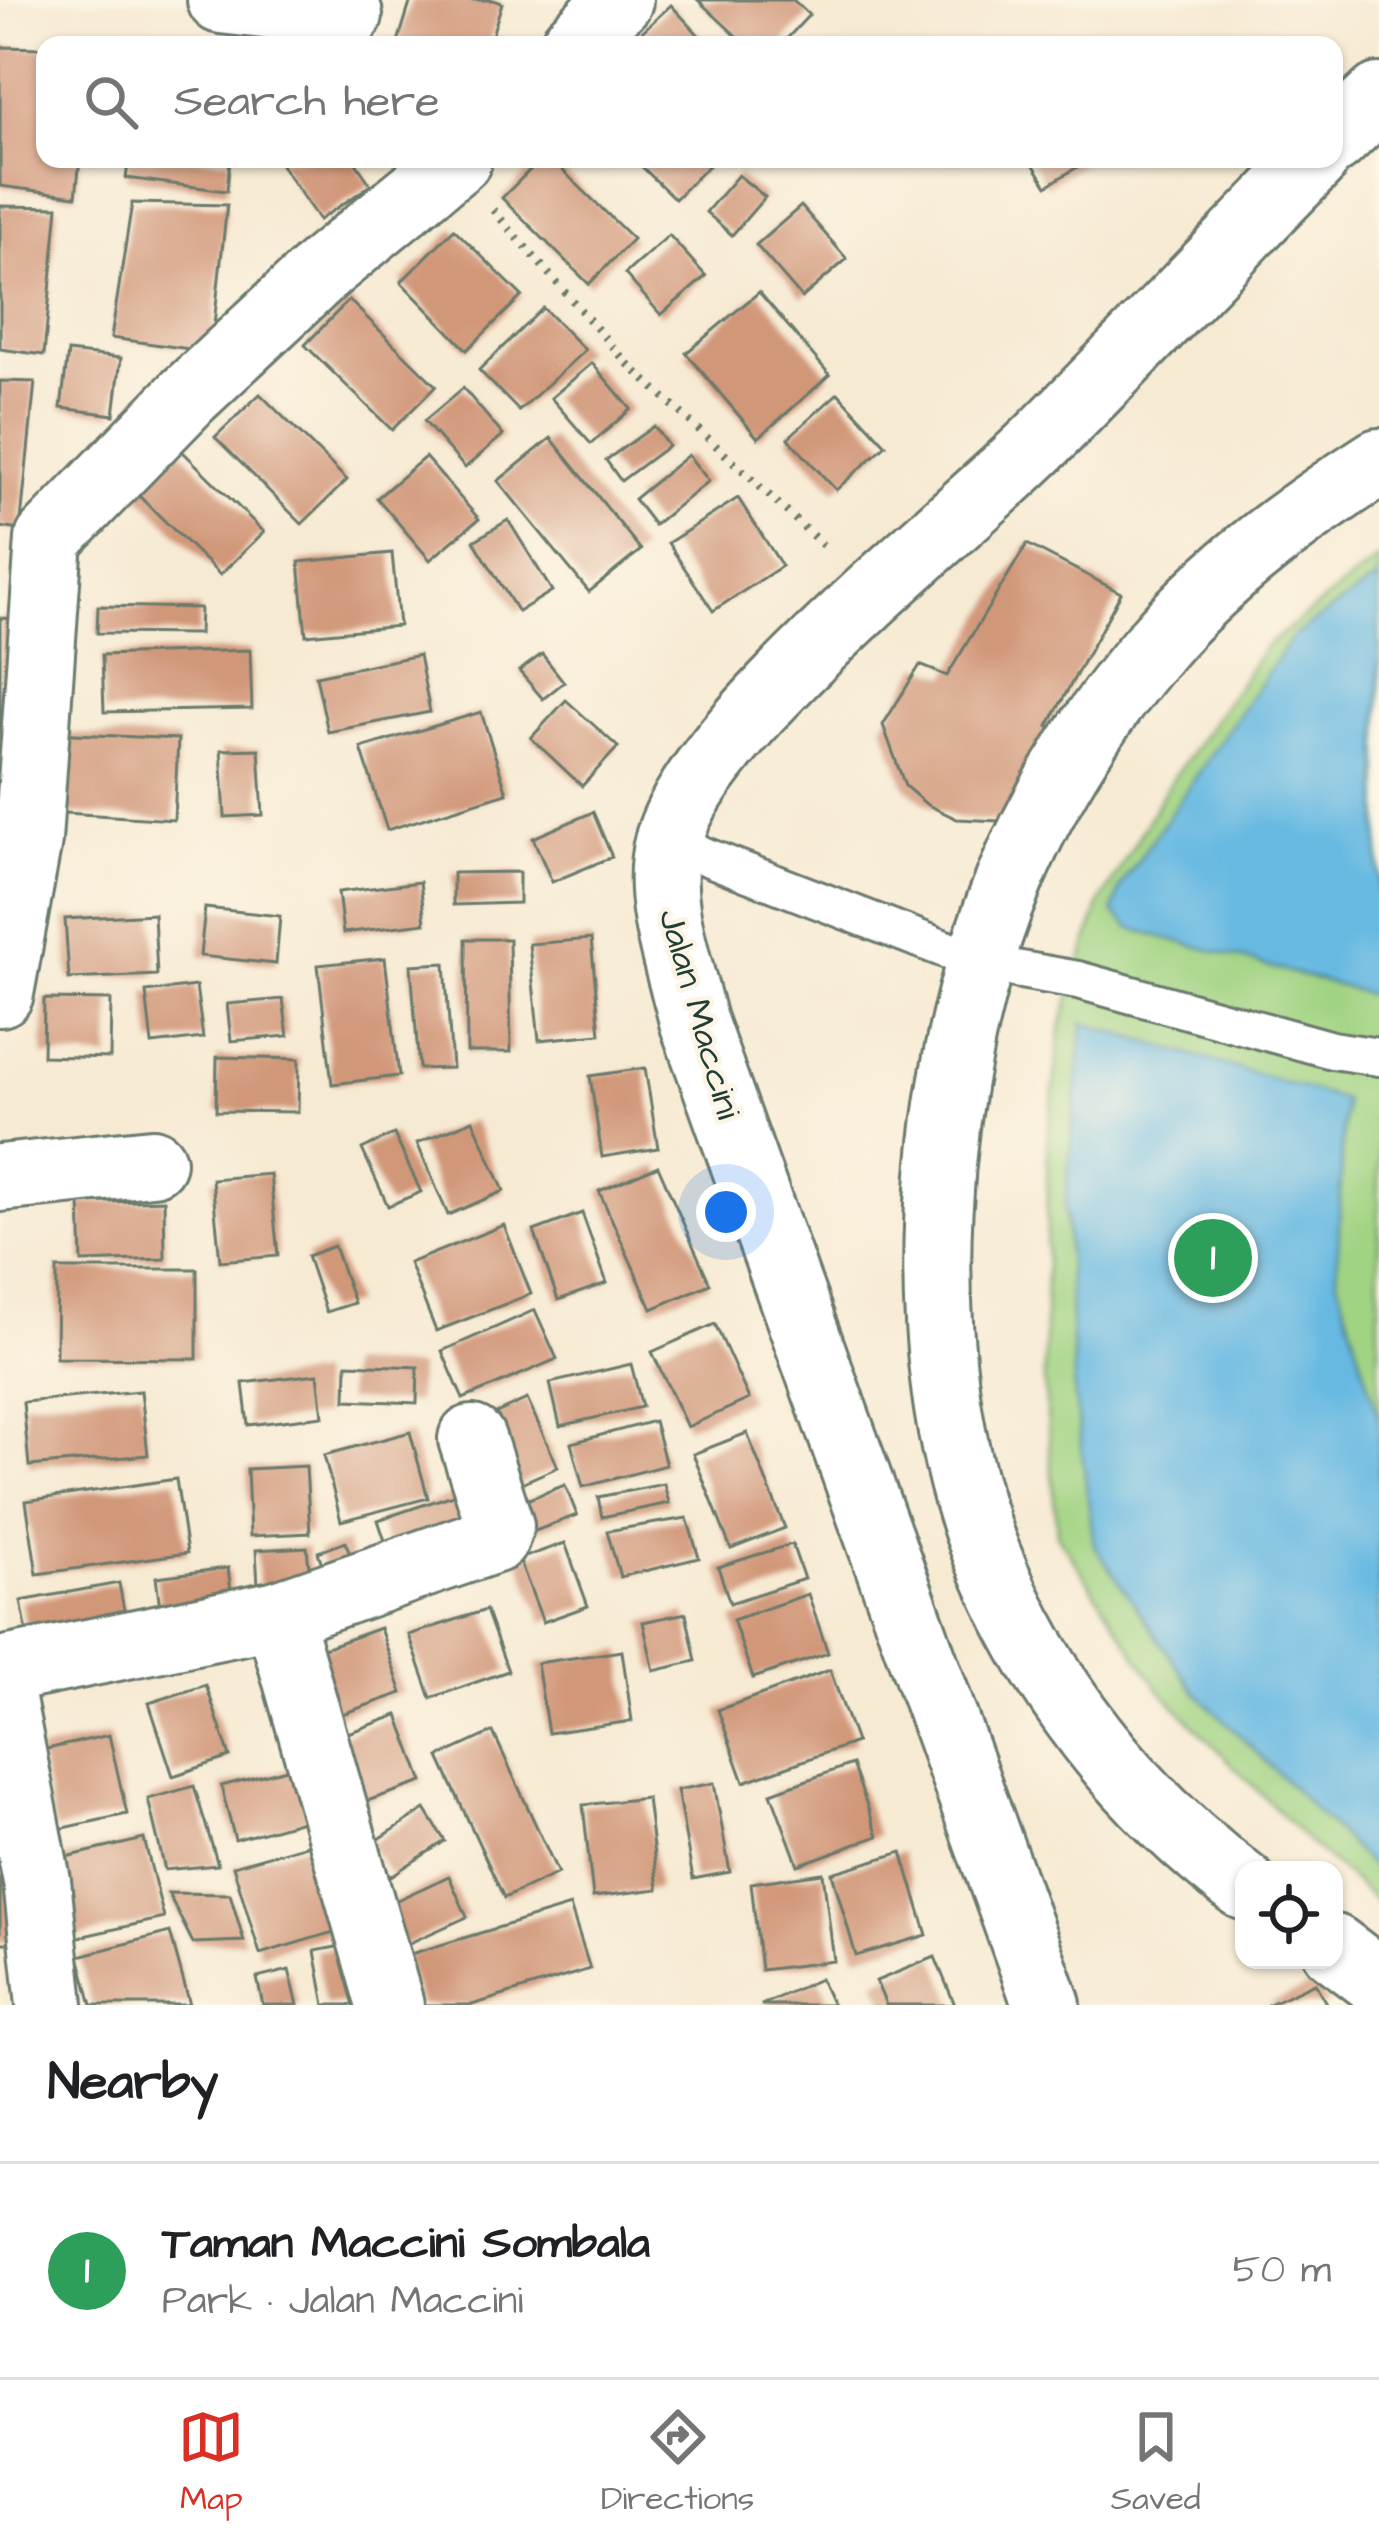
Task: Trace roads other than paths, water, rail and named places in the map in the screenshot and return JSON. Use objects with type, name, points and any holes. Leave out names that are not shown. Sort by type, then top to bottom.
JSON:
[{"type":"street","points":[[221,0],[349,15]]},
{"type":"street","points":[[583,36],[620,0]]},
{"type":"street","points":[[1343,131],[1379,97]]},
{"type":"street","points":[[0,994],[28,840],[25,541],[326,268],[447,168]]},
{"type":"street","name":"Jalan Maccini","points":[[1047,2005],[693,1021],[664,899],[668,842],[703,772],[764,702],[1040,441],[1306,168]]},
{"type":"street","points":[[1235,1878],[1130,1784],[1052,1683],[986,1550],[949,1408],[939,1271],[951,1105],[981,963],[1012,873],[1051,796],[1157,644],[1264,543],[1379,462]]},
{"type":"street","points":[[0,1178],[152,1162]]},
{"type":"street","points":[[0,1672],[278,1614],[494,1539],[500,1526],[472,1439]]},
{"type":"street","points":[[278,1614],[390,2005]]},
{"type":"street","points":[[0,1690],[10,1783],[50,2005]]},
{"type":"street","points":[[1343,1955],[1379,1982]]},
{"type":"lane","points":[[668,842],[981,963],[1078,980],[1332,1050],[1379,1057]]},
{"type":"water","points":[[1379,577],[1379,997],[1130,928],[1113,912],[1120,887],[1292,637]]},
{"type":"water","points":[[1083,1023],[1344,1100],[1337,1278],[1379,1419],[1379,1874],[1193,1689],[1094,1545],[1075,1399],[1065,1205]]},
{"type":"place","name":"Taman Maccini Sombala","points":[[1213,1258]]}]
